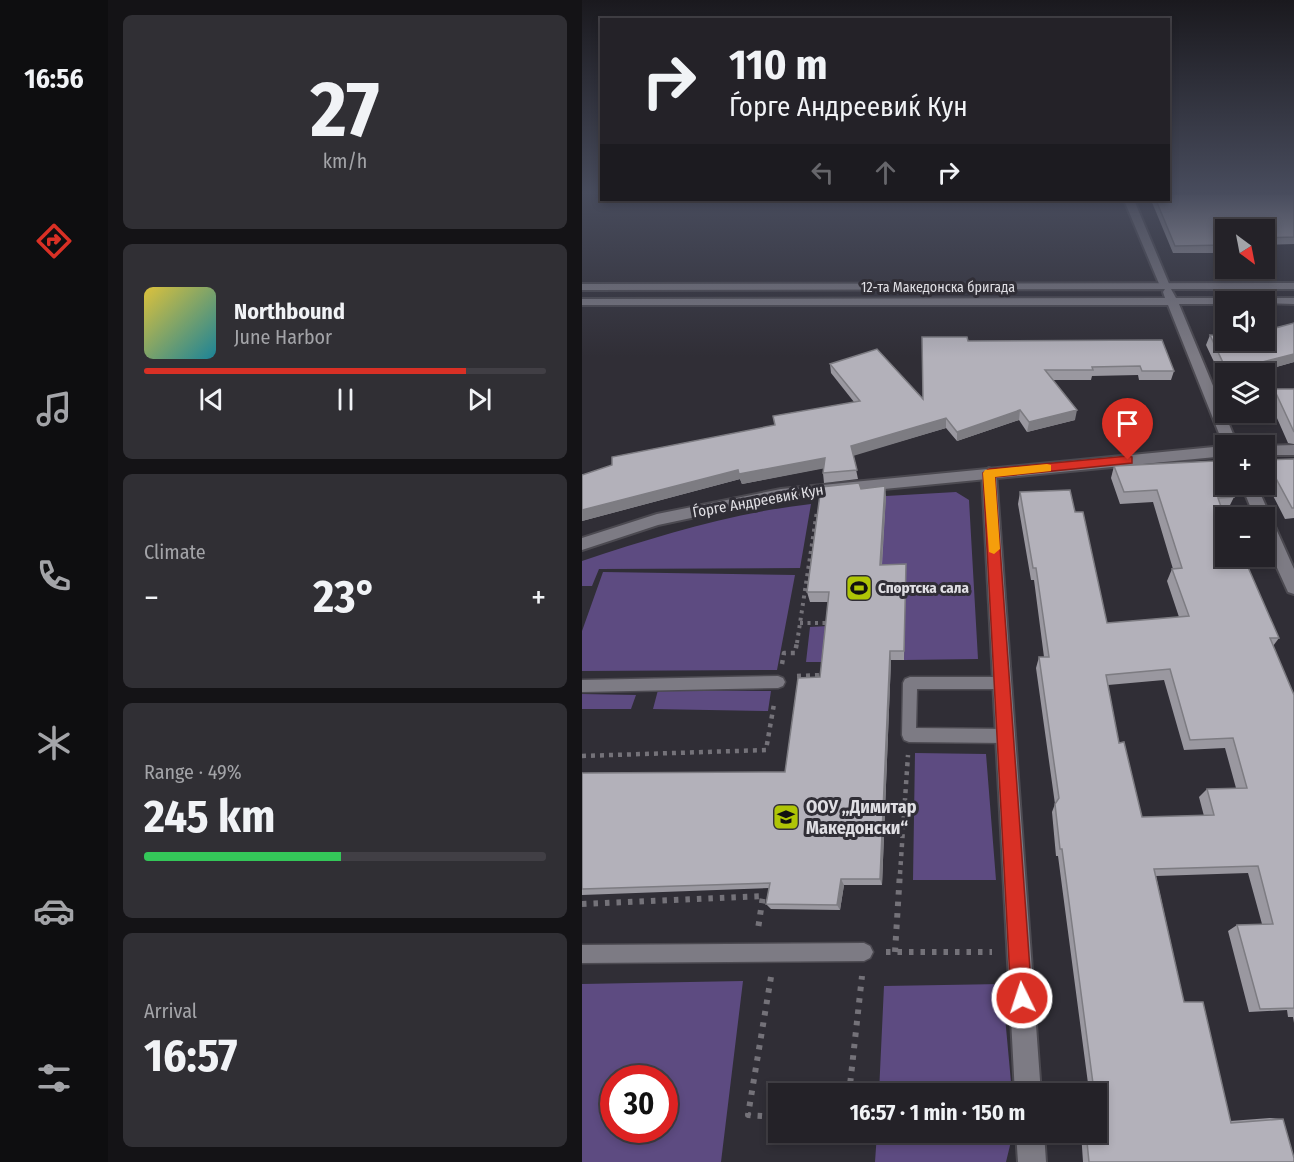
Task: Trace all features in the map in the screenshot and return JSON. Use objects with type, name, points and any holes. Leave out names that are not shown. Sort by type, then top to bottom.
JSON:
[{"type":"street","points":[[1149,248],[1226,435]]},
{"type":"street","name":"12-та Македонска бригада","points":[[582,287],[1294,286]]},
{"type":"street","name":"12-та Македонска бригада","points":[[582,302],[1294,301]]},
{"type":"street","points":[[1275,450],[1294,450]]},
{"type":"street","name":"Ѓорге Андреевиќ Кун","points":[[582,544],[657,520],[781,494],[1215,452]]},
{"type":"street","points":[[989,473],[1027,1083]]},
{"type":"street","points":[[1275,544],[1294,587]]},
{"type":"street","points":[[1031,1143],[1032,1162]]},
{"type":"lane","points":[[582,686],[778,682]]},
{"type":"lane","points":[[1002,683],[910,683],[909,735],[1005,736]]},
{"type":"lane","points":[[582,954],[864,952]]},
{"type":"path","points":[[795,653],[818,501]]},
{"type":"path","points":[[799,623],[829,622]]},
{"type":"path","points":[[791,676],[827,675]]},
{"type":"path","points":[[582,756],[766,750],[778,682]]},
{"type":"path","points":[[895,952],[909,735]]},
{"type":"path","points":[[582,904],[763,896],[754,953]]},
{"type":"path","points":[[768,1116],[748,1115],[775,952]]},
{"type":"path","points":[[850,1083],[864,952],[999,952]]},
{"type":"shaded area","points":[[956,492],[969,500],[978,659],[904,660],[906,575],[881,575],[886,496]]},
{"type":"shaded area","points":[[811,504],[800,568],[599,569],[592,586],[582,586],[582,561],[695,526],[752,513]]},
{"type":"shaded area","points":[[603,572],[795,575],[777,670],[582,671],[582,631]]},
{"type":"shaded area","points":[[828,626],[825,662],[806,662],[810,627]]},
{"type":"shaded area","points":[[658,690],[771,691],[768,711],[653,709]]},
{"type":"shaded area","points":[[582,694],[636,695],[631,709],[582,709]]},
{"type":"shaded area","points":[[915,753],[986,754],[996,880],[913,880]]},
{"type":"shaded area","points":[[743,981],[721,1162],[582,1162],[582,984]]},
{"type":"shaded area","points":[[1002,984],[1011,1083],[879,1083],[884,986]]},
{"type":"shaded area","points":[[876,1143],[1011,1143],[1006,1162],[875,1162]]},
{"type":"building","points":[[1294,323],[1294,354],[1259,363],[1223,363],[1218,351],[1275,351],[1275,328]]},
{"type":"building","points":[[1210,335],[1215,335],[1215,346]]},
{"type":"building","points":[[922,337],[967,337],[968,341],[1162,340],[1174,371],[1142,371],[1140,366],[1092,367],[1093,370],[1045,370],[1077,410],[1029,422],[1020,410],[957,432],[946,418],[851,446],[857,470],[823,473],[825,458],[739,474],[738,470],[582,510],[582,475],[612,465],[612,457],[775,425],[773,416],[860,401],[830,364],[877,349],[923,399]]},
{"type":"building","points":[[1275,389],[1294,389],[1294,432],[1275,391]]},
{"type":"building","points":[[1294,459],[1294,508],[1275,477],[1275,460]]},
{"type":"building","points":[[1215,461],[1215,495],[1233,495],[1234,497],[1218,498],[1221,507],[1215,507],[1215,567],[1248,567],[1279,638],[1270,638],[1294,695],[1294,1008],[1260,1009],[1237,925],[1273,924],[1258,866],[1154,869],[1184,1002],[1203,1002],[1231,1123],[1283,1119],[1294,1162],[1089,1162],[1087,1143],[1107,1143],[1107,1083],[1093,1083],[1062,849],[1060,849],[1055,804],[1059,798],[1039,657],[1049,657],[1036,568],[1033,568],[1020,492],[1070,490],[1075,512],[1083,512],[1107,623],[1189,616],[1172,569],[1182,568],[1157,490],[1124,492],[1114,466]],"holes":[[[1170,669],[1190,740],[1233,738],[1247,788],[1207,789],[1214,815],[1142,817],[1124,742],[1119,743],[1106,675]]]},
{"type":"building","name":"ООУ „Димитар Македонски“","points":[[859,483],[861,489],[885,486],[880,565],[906,564],[904,651],[890,651],[880,879],[841,879],[837,905],[766,904],[770,883],[582,889],[582,773],[785,772],[798,678],[820,677],[829,592],[807,592],[821,487]]},
{"type":"slow traffic","points":[[994,549],[989,473],[1047,468]]},
{"type":"place","name":"Спортска сала","points":[[859,588]]},
{"type":"place","name":"ООУ „Димитар Македонски“","points":[[786,817]]},
{"type":"route","points":[[1022,998],[989,473],[1128,460]]}]
